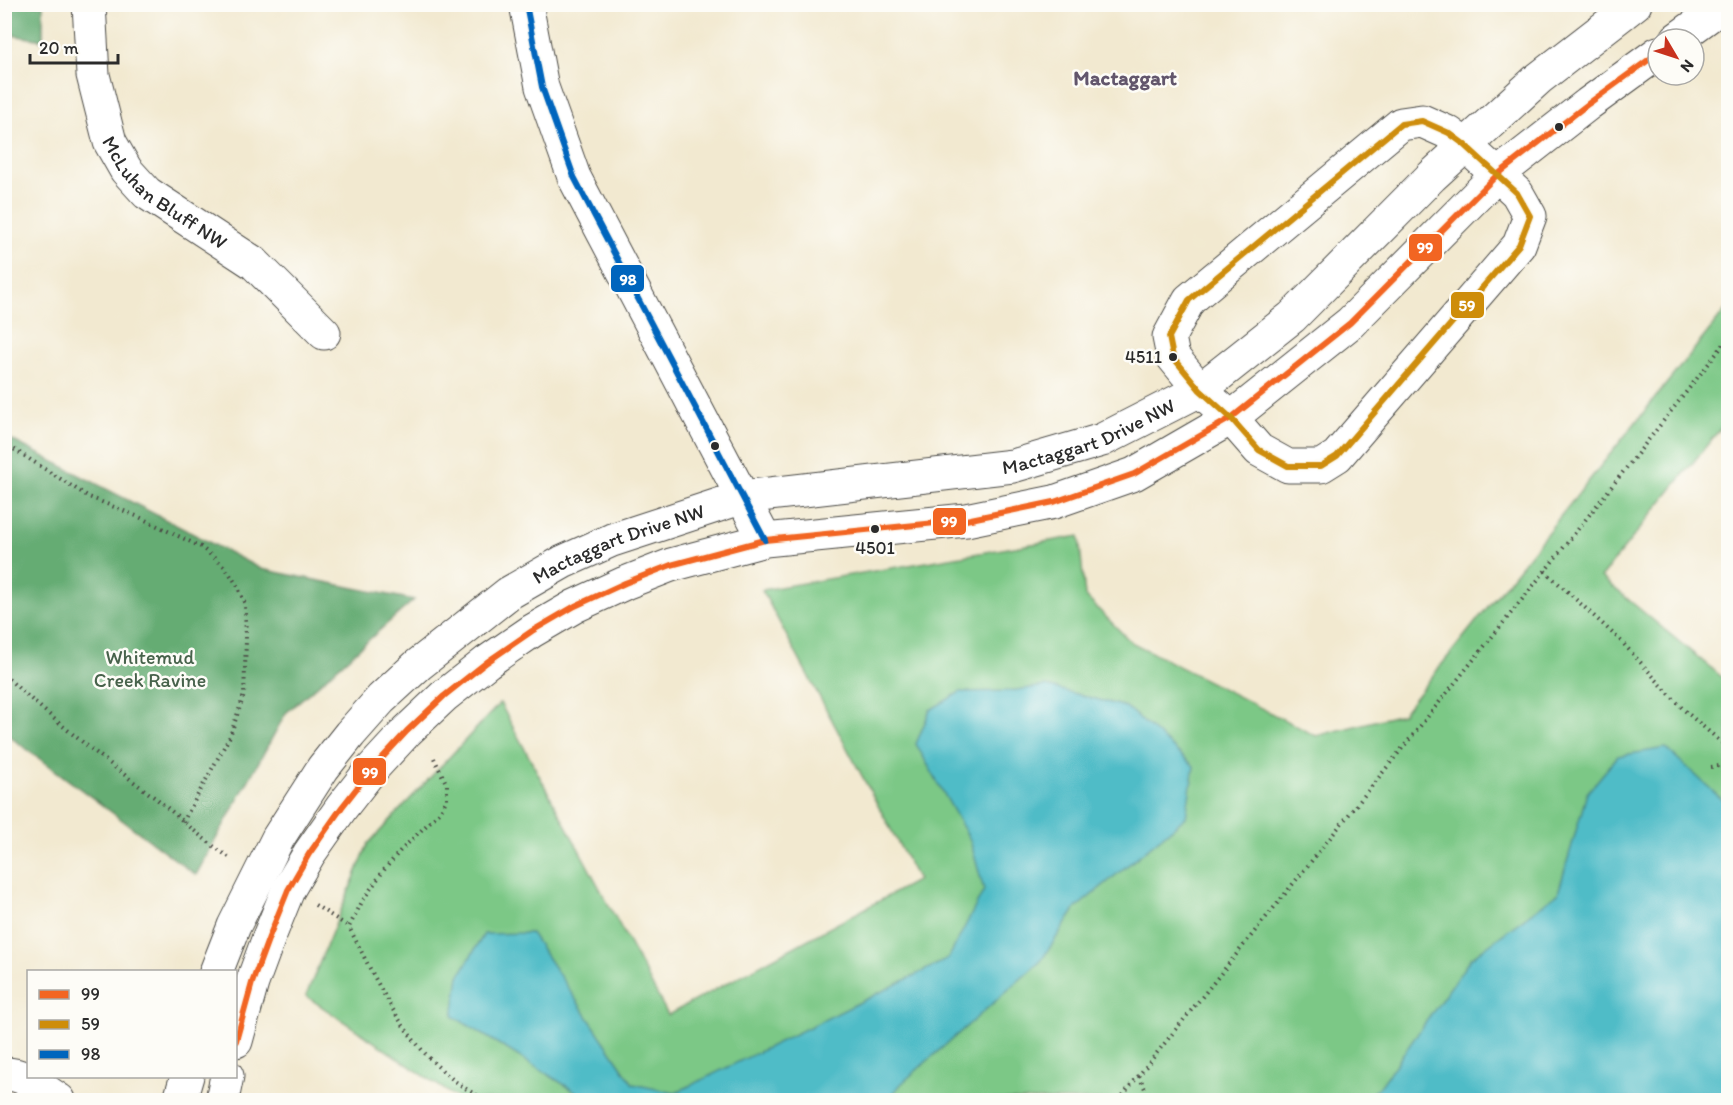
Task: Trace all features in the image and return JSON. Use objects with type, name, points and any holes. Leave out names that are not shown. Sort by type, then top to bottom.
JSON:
[{"type":"street","name":"McLuhan Bluff NW","points":[[89,4],[93,75],[110,142],[126,170],[147,193],[254,263],[324,333]]},
{"type":"street","points":[[526,4],[542,87],[574,177],[765,540]]},
{"type":"street","name":"Mactaggart Drive NW","points":[[217,970],[258,875],[300,803],[350,734],[381,699],[418,665],[509,593],[563,562],[612,540],[744,497],[1013,466],[1102,440],[1200,390],[1292,317],[1465,145],[1538,79],[1635,4]]},
{"type":"street","points":[[1693,27],[1725,4]]},
{"type":"street","name":"Mactaggart Drive NW","points":[[237,1037],[252,983],[288,890],[309,854],[371,770],[444,696],[487,662],[532,631],[575,606],[671,565],[765,540],[966,520],[1054,502],[1134,474],[1231,418],[1350,323],[1497,176],[1646,62]]},
{"type":"street","name":"Mactaggart Drive NW","points":[[1422,121],[1449,133],[1497,176],[1517,193],[1530,216],[1519,246],[1337,456],[1321,466],[1288,466],[1259,450],[1231,418],[1200,390],[1173,357],[1169,337],[1189,300],[1401,124],[1422,121]]},
{"type":"street","points":[[4,1074],[14,1074],[25,1078],[59,1101]]},
{"type":"street","points":[[180,1101],[187,1078]]},
{"type":"street","points":[[222,1101],[227,1078]]},
{"type":"path","points":[[1119,1101],[1545,572],[1728,339]]},
{"type":"path","points":[[4,443],[89,497],[139,517],[201,547],[215,557],[237,585],[244,604],[246,641],[244,695],[239,713],[230,736],[183,822],[152,795],[100,758],[4,675]]},
{"type":"path","points":[[1545,572],[1620,639],[1684,710],[1728,748]]},
{"type":"path","points":[[434,758],[447,785],[447,799],[440,812],[384,870],[363,900],[349,927],[404,1030],[440,1068],[486,1101]]},
{"type":"path","points":[[1711,767],[1728,765]]},
{"type":"path","points":[[1139,1076],[1146,1091],[1146,1101]]},
{"type":"green space","points":[[5,4],[43,5],[43,40],[5,34]]},
{"type":"green space","points":[[1728,307],[1728,419],[1601,577],[1728,682],[1728,1100],[460,1100],[306,996],[368,844],[500,703],[668,1015],[918,880],[762,590],[1079,536],[1085,596],[1131,642],[1316,736],[1402,714]]},
{"type":"green space","name":"Whitemud Creek Ravine","points":[[4,436],[261,569],[414,600],[286,713],[196,875],[5,733]]},
{"type":"water","points":[[1046,686],[1126,707],[1194,766],[1186,817],[1076,908],[1041,961],[901,1084],[888,1100],[589,1100],[453,1016],[459,976],[484,934],[531,933],[633,1084],[675,1093],[948,959],[984,890],[970,840],[916,744],[930,710],[960,692],[1009,691]]},
{"type":"water","points":[[1666,748],[1728,805],[1728,1100],[1364,1100],[1382,1084],[1471,958],[1558,893],[1587,793],[1618,756]]},
{"type":"transit line","name":"98","points":[[526,4],[542,87],[574,177],[765,540]]},
{"type":"transit line","name":"99","points":[[237,1037],[252,983],[269,937],[288,890],[309,854],[371,770],[407,731],[444,696],[487,662],[532,631],[575,606],[671,565],[765,540],[966,520],[1054,502],[1134,474],[1231,418],[1350,323],[1497,175],[1646,62]]},
{"type":"transit line","name":"59","points":[[1422,121],[1449,133],[1465,145],[1517,193],[1530,216],[1519,245],[1337,456],[1321,466],[1288,466],[1259,450],[1231,418],[1200,390],[1173,357],[1169,337],[1189,300],[1401,124],[1422,121]]},
{"type":"place","name":"4511","points":[[1173,357]]},
{"type":"place","name":"4501","points":[[875,529]]},
{"type":"district","name":"Mactaggart","points":[[1125,77]]}]
